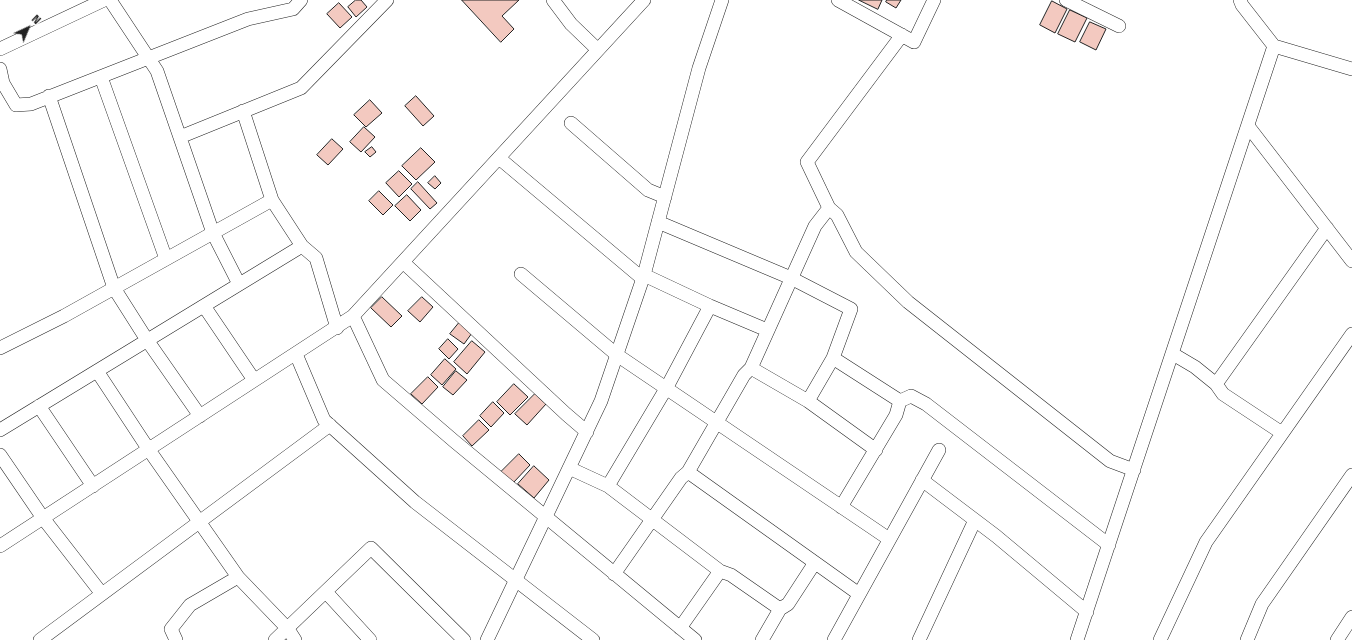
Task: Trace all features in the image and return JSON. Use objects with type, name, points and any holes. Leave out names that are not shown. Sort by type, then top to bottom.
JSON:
[{"type":"street","points":[[0,49],[104,0]]},
{"type":"street","points":[[110,0],[158,71],[213,233],[239,284]]},
{"type":"street","points":[[0,69],[3,83],[16,105],[31,104],[248,19],[293,9],[300,0]]},
{"type":"street","points":[[180,137],[301,88],[387,0]]},
{"type":"street","points":[[553,0],[571,24],[598,50]]},
{"type":"street","points":[[0,546],[254,380],[337,328],[353,316],[404,263],[644,0]]},
{"type":"street","points":[[488,640],[601,401],[644,277],[699,68],[722,0]]},
{"type":"street","points":[[838,0],[914,42],[934,0]]},
{"type":"street","points":[[1066,0],[1119,26]]},
{"type":"street","points":[[1240,0],[1242,5],[1274,46],[1352,69]]},
{"type":"street","points":[[902,35],[807,162],[830,208],[837,215],[856,252],[908,302],[1110,461],[1134,470]]},
{"type":"street","points":[[1077,640],[1274,46]]},
{"type":"street","points":[[101,77],[166,259]]},
{"type":"street","points":[[49,96],[114,288],[147,340],[200,416]]},
{"type":"street","points":[[243,111],[272,200],[302,246],[316,258],[337,328]]},
{"type":"street","points":[[571,123],[648,190],[665,197]]},
{"type":"street","points":[[1248,126],[1352,261]]},
{"type":"street","points":[[499,158],[644,277],[767,330]]},
{"type":"street","points":[[0,348],[114,288],[272,200]]},
{"type":"street","points":[[614,574],[681,478],[688,472],[744,376],[751,368],[815,226],[830,208]]},
{"type":"street","points":[[658,222],[791,278],[851,309],[833,358],[808,401]]},
{"type":"street","points":[[1216,384],[1327,228]]},
{"type":"street","points":[[0,430],[302,246]]},
{"type":"street","points":[[404,263],[587,432]]},
{"type":"street","points":[[521,274],[617,355],[717,421],[889,539]]},
{"type":"street","points":[[204,306],[254,380]]},
{"type":"street","points":[[608,486],[667,388],[710,306]]},
{"type":"street","points":[[353,316],[383,380],[546,518],[695,640]]},
{"type":"street","points":[[1160,640],[1206,542],[1352,334]]},
{"type":"street","points":[[296,354],[324,420],[330,426],[415,502],[592,640]]},
{"type":"street","points":[[1173,354],[1195,367],[1216,384],[1223,394],[1282,433]]},
{"type":"street","points":[[833,358],[900,401]]},
{"type":"street","points":[[751,368],[808,401],[876,450]]},
{"type":"street","points":[[97,371],[149,450],[238,577],[288,629],[295,640]]},
{"type":"street","points":[[841,507],[896,415],[900,401],[910,396],[926,404],[1109,545]]},
{"type":"street","points":[[39,406],[93,486]]},
{"type":"street","points":[[40,640],[330,426]]},
{"type":"street","points":[[834,640],[939,450]]},
{"type":"street","points":[[0,455],[44,518],[102,594]]},
{"type":"street","points":[[570,468],[608,486],[720,571],[731,575],[780,609]]},
{"type":"street","points":[[688,472],[814,564],[859,594]]},
{"type":"street","points":[[1247,640],[1262,604],[1352,475]]},
{"type":"street","points":[[922,480],[975,520],[1087,612]]},
{"type":"street","points":[[924,638],[975,520]]},
{"type":"street","points":[[275,640],[371,548],[464,640]]},
{"type":"street","points":[[762,640],[780,609],[788,604],[814,564]]},
{"type":"street","points":[[680,628],[720,571]]},
{"type":"street","points":[[176,640],[171,630],[190,605],[238,577]]},
{"type":"street","points":[[326,592],[370,640]]},
{"type":"street","points":[[1338,640],[1352,617]]},
{"type":"building","points":[[356,0],[361,0],[367,7],[356,17],[348,7]]},
{"type":"building","points":[[462,0],[519,0],[502,16],[514,29],[501,42]]},
{"type":"building","points":[[859,0],[882,0],[878,9]]},
{"type":"building","points":[[887,0],[901,0],[896,8],[886,2]]},
{"type":"building","points":[[1052,1],[1067,9],[1055,33],[1040,25]]},
{"type":"building","points":[[339,3],[352,17],[340,28],[327,14]]},
{"type":"building","points":[[1070,10],[1087,18],[1075,42],[1058,34]]},
{"type":"building","points":[[1090,22],[1106,29],[1096,50],[1080,42]]},
{"type":"building","points":[[416,96],[434,116],[423,126],[405,106]]},
{"type":"building","points":[[370,100],[382,113],[366,127],[354,115]]},
{"type":"building","points":[[364,127],[375,137],[361,152],[350,142]]},
{"type":"building","points":[[332,139],[343,149],[328,165],[317,155]]},
{"type":"building","points":[[372,147],[376,152],[370,157],[365,152]]},
{"type":"building","points":[[421,148],[435,162],[416,180],[402,166]]},
{"type":"building","points":[[399,171],[412,184],[399,197],[386,183]]},
{"type":"building","points":[[435,176],[441,183],[435,189],[428,183]]},
{"type":"building","points":[[418,182],[437,203],[430,209],[411,189]]},
{"type":"building","points":[[379,191],[393,205],[383,215],[369,201]]},
{"type":"building","points":[[407,195],[421,210],[410,221],[395,206]]},
{"type":"building","points":[[382,297],[402,316],[391,327],[371,308]]},
{"type":"building","points":[[422,297],[433,307],[420,322],[408,311]]},
{"type":"building","points":[[459,323],[472,333],[464,344],[450,334]]},
{"type":"building","points":[[448,339],[458,349],[449,359],[439,349]]},
{"type":"building","points":[[472,341],[485,352],[467,374],[454,362]]},
{"type":"building","points":[[445,359],[456,369],[442,385],[431,375]]},
{"type":"building","points":[[456,371],[467,380],[453,395],[443,387]]},
{"type":"building","points":[[428,377],[438,387],[422,404],[411,394]]},
{"type":"building","points":[[514,384],[528,397],[510,415],[497,402]]},
{"type":"building","points":[[535,394],[546,404],[527,425],[515,414]]},
{"type":"building","points":[[493,402],[504,413],[491,427],[480,416]]},
{"type":"building","points":[[479,420],[489,430],[472,446],[463,436]]},
{"type":"building","points":[[519,454],[530,465],[513,483],[501,472]]},
{"type":"building","points":[[534,466],[549,480],[534,498],[518,484]]}]
